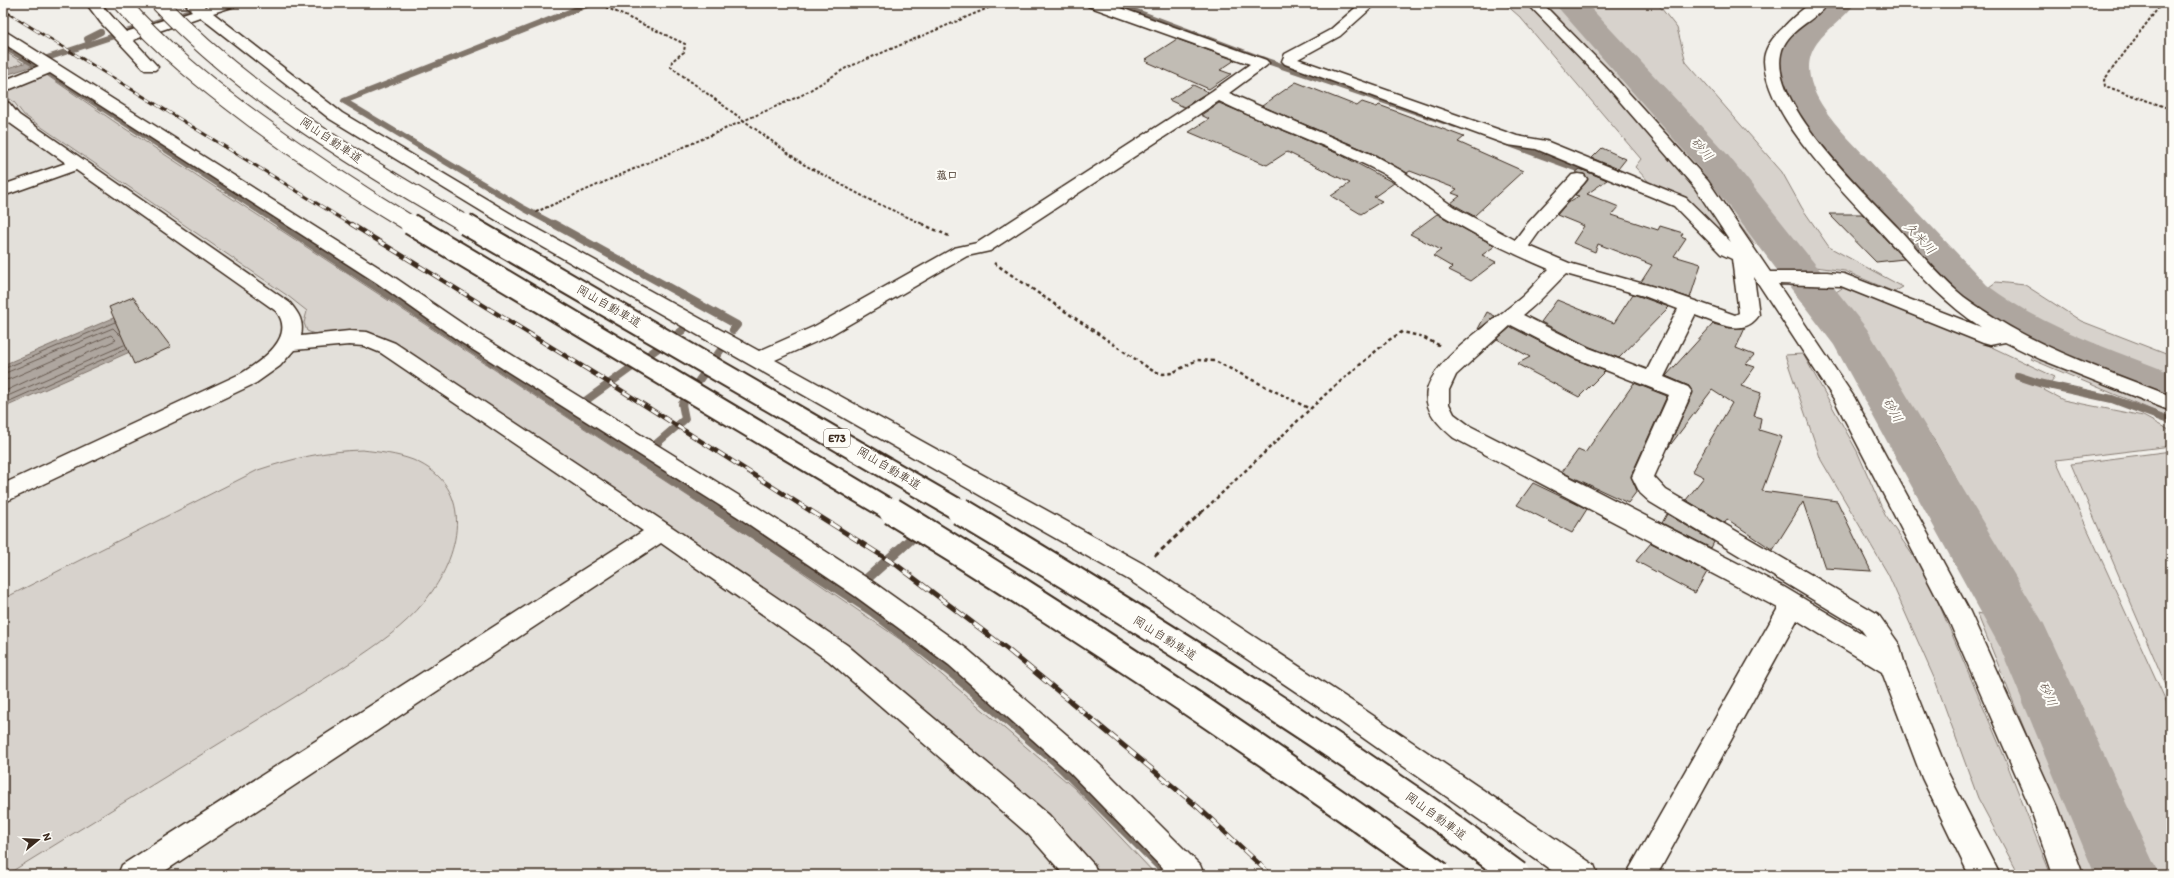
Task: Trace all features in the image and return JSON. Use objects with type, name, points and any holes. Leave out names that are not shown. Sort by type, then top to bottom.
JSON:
[{"type":"main road","points":[[93,3],[150,67]]},
{"type":"main road","points":[[122,3],[143,28],[202,81],[284,143],[388,212],[843,480],[1005,580],[1212,716],[1379,831],[1439,875]]},
{"type":"main road","name":"岡山自動車道","points":[[159,3],[173,19],[231,70],[313,130],[416,196],[849,445],[1032,553],[1233,680],[1380,777],[1517,875]]},
{"type":"main road","points":[[120,35],[196,8],[230,3]]},
{"type":"main road","points":[[1093,3],[1514,141],[1540,145],[1680,202],[1728,250],[1758,268],[1844,280],[1990,338],[2008,336]]},
{"type":"main road","points":[[758,360],[822,332],[961,252],[983,247],[1218,94],[1279,64],[1336,33],[1370,3]]},
{"type":"main road","points":[[1534,3],[1602,72],[1702,185],[1843,397],[1961,619],[2044,807],[2068,875]]},
{"type":"main road","points":[[1821,3],[1783,36],[1774,51],[1772,60],[1774,75],[1780,94],[1798,123],[1829,164],[1945,290],[1979,317],[2008,336],[2038,350],[2171,404]]},
{"type":"main road","points":[[196,8],[336,116],[512,222],[1138,572],[1341,708],[1583,875]]},
{"type":"main road","points":[[3,36],[42,66],[61,72],[167,142],[384,279],[466,336],[582,408],[859,586],[958,657],[1073,758],[1190,875]]},
{"type":"main road","points":[[1279,64],[1547,162]]},
{"type":"main road","points":[[3,87],[42,66]]},
{"type":"main road","points":[[1218,94],[1317,137],[1389,171],[1432,201],[1518,249],[1562,267],[1652,292],[1732,321],[1739,322],[1749,314],[1758,268]]},
{"type":"main road","points":[[3,106],[13,118],[283,307],[291,316],[292,330],[287,344],[281,353],[268,366],[249,378],[3,494]]},
{"type":"main road","points":[[3,191],[78,164]]},
{"type":"main road","points":[[1518,249],[1533,228],[1578,179]]},
{"type":"main road","points":[[1562,267],[1541,287],[1532,299],[1508,316],[1447,371],[1438,390],[1438,404],[1445,419],[1456,428],[1793,605],[1892,665]]},
{"type":"main road","points":[[1652,380],[1689,306]]},
{"type":"main road","points":[[1508,316],[1582,352],[1681,392],[1643,477],[1648,487],[1658,496],[1869,621],[1886,644],[1892,665],[1936,778],[1985,875]]},
{"type":"main road","points":[[287,344],[349,338],[366,339],[388,348],[661,531],[838,653],[1040,825],[1083,875]]},
{"type":"main road","points":[[133,875],[661,531]]},
{"type":"main road","points":[[1641,875],[1793,605]]},
{"type":"path","points":[[597,3],[685,44],[686,47],[684,52],[672,61],[671,67],[742,121],[803,164],[870,200],[932,227],[974,249],[1153,371],[1165,374],[1177,370],[1192,360],[1202,358],[1215,361],[1310,409]]},
{"type":"path","points":[[539,211],[802,94],[846,68],[1000,3]]},
{"type":"path","points":[[2162,3],[2104,80],[2104,86],[2171,109]]},
{"type":"path","points":[[1138,572],[1310,409],[1389,340],[1402,332],[1420,336],[1463,357]]},
{"type":"shaded area","points":[[1504,3],[1526,3],[1580,57],[1657,141],[1704,200],[1726,231],[1714,228],[1680,198],[1650,183],[1635,167],[1641,159],[1520,17]]},
{"type":"shaded area","points":[[1544,3],[1657,3],[1677,28],[1686,62],[1782,172],[1802,208],[1829,247],[1903,287],[1894,292],[1845,271],[1808,266],[1753,243],[1705,178],[1608,70]]},
{"type":"shaded area","points":[[3,48],[46,73],[575,420],[902,637],[1076,787],[1158,875],[3,875]]},
{"type":"shaded area","points":[[3,50],[23,63],[3,70]]},
{"type":"shaded area","points":[[45,74],[115,122],[757,541],[901,640],[1074,788],[1156,875],[1094,875],[1041,816],[403,349],[317,335],[307,331],[304,323],[307,311],[288,296],[24,115],[14,102],[3,94],[3,90]]},
{"type":"shaded area","points":[[1996,282],[2025,285],[2081,321],[2171,356],[2171,385],[2043,334],[2001,307],[1985,290]]},
{"type":"shaded area","points":[[1844,287],[1981,342],[2055,377],[2044,390],[2063,400],[2143,416],[2171,431],[2171,446],[2056,460],[2171,712],[2171,875],[2084,875],[1977,613],[2038,624],[1934,440],[1837,308],[1831,295]]},
{"type":"shaded area","points":[[2032,352],[2171,410],[2171,418],[2031,359]]},
{"type":"shaded area","points":[[1803,354],[1857,451],[1885,515],[1927,576],[2002,751],[2051,875],[2019,875],[1978,798],[1935,680],[1888,574],[1821,460],[1785,355]]},
{"type":"shaded area","points":[[362,450],[382,452],[407,458],[434,472],[447,487],[455,505],[456,524],[454,545],[447,565],[437,584],[425,601],[399,627],[350,663],[6,875],[3,875],[3,599],[258,470],[310,456]]},
{"type":"shaded area","points":[[2171,451],[2171,697],[2071,464]]},
{"type":"water","points":[[30,61],[36,65],[3,76],[3,70]]},
{"type":"water","points":[[118,316],[141,347],[3,408],[3,365]]},
{"type":"building","points":[[1177,39],[1235,60],[1220,70],[1231,74],[1209,89],[1145,61]]},
{"type":"building","points":[[1296,82],[1357,106],[1362,102],[1377,107],[1379,105],[1464,137],[1458,142],[1523,171],[1474,216],[1451,203],[1460,196],[1452,193],[1457,189],[1410,171],[1407,173],[1376,155],[1262,106]]},
{"type":"building","points":[[1193,85],[1208,92],[1184,107],[1169,100]]},
{"type":"building","points":[[1219,103],[1341,155],[1394,183],[1374,197],[1382,201],[1361,214],[1331,196],[1350,183],[1287,152],[1267,165],[1189,132],[1209,119],[1201,115]]},
{"type":"building","points":[[1602,148],[1626,159],[1618,169],[1592,158]]},
{"type":"building","points":[[1580,169],[1607,180],[1587,194],[1619,207],[1612,215],[1658,230],[1660,226],[1683,233],[1681,236],[1686,238],[1674,256],[1701,264],[1690,298],[1641,282],[1652,265],[1598,244],[1595,252],[1573,243],[1584,226],[1557,215],[1567,203],[1579,196],[1575,195],[1588,180],[1584,174],[1575,173]]},
{"type":"building","points":[[1437,214],[1495,246],[1482,255],[1496,262],[1471,281],[1449,270],[1452,267],[1433,256],[1441,250],[1410,234]]},
{"type":"building","points":[[1829,214],[1862,214],[1904,259],[1876,262]]},
{"type":"building","points":[[1633,294],[1669,307],[1619,358],[1590,347],[1541,322],[1557,300],[1614,323]]},
{"type":"building","points":[[133,297],[171,347],[134,364],[109,307]]},
{"type":"building","points":[[1487,312],[1495,316],[1478,329]]},
{"type":"building","points":[[1713,324],[1729,328],[1745,328],[1736,348],[1754,355],[1746,364],[1755,367],[1741,386],[1761,393],[1754,416],[1761,418],[1759,430],[1782,437],[1762,491],[1837,501],[1871,571],[1825,568],[1803,502],[1773,550],[1727,519],[1725,523],[1686,500],[1704,477],[1692,471],[1732,403],[1712,390],[1668,448],[1693,393],[1689,386],[1666,376]]},
{"type":"building","points":[[1511,327],[1574,359],[1605,371],[1579,397],[1517,364],[1530,357],[1497,339]]},
{"type":"building","points":[[1634,383],[1667,396],[1631,476],[1637,491],[1628,503],[1562,472],[1578,450],[1585,453]]},
{"type":"building","points":[[1533,483],[1587,509],[1572,533],[1517,505]]},
{"type":"building","points":[[1667,514],[1714,542],[1711,548],[1662,523]]},
{"type":"building","points":[[1651,543],[1707,572],[1695,593],[1636,561]]},
{"type":"waterway","points":[[38,61],[214,3]]},
{"type":"waterway","points":[[555,225],[523,208],[344,101],[592,3]]},
{"type":"waterway","points":[[1113,3],[1267,61],[1455,125]]},
{"type":"waterway","name":"砂川","points":[[1569,3],[1714,162],[1852,339],[2025,640],[2127,875]]},
{"type":"waterway","name":"久米川","points":[[1840,3],[1801,42],[1794,56],[1793,70],[1795,84],[1807,110],[1834,145],[1972,294],[1988,306],[2017,325],[2054,344],[2171,390]]},
{"type":"waterway","points":[[89,44],[87,39],[101,32]]},
{"type":"waterway","points":[[3,46],[49,73],[281,225]]},
{"type":"waterway","points":[[1504,142],[1583,171]]},
{"type":"waterway","points":[[280,224],[720,512]]},
{"type":"waterway","points":[[554,224],[737,325],[733,330]]},
{"type":"waterway","points":[[577,407],[683,330]]},
{"type":"waterway","points":[[648,451],[685,419],[682,404],[720,351]]},
{"type":"waterway","points":[[2018,376],[2039,383],[2112,399],[2171,421]]},
{"type":"waterway","points":[[719,511],[872,611],[952,673],[1055,761],[1169,875]]},
{"type":"waterway","points":[[860,585],[910,540]]},
{"type":"railway","points":[[3,10],[352,225]]},
{"type":"railway","points":[[351,224],[616,387],[812,512]]},
{"type":"railway","points":[[811,511],[898,566],[1007,649],[1199,808],[1271,875]]},
{"type":"district","name":"菰口","points":[[947,175]]}]
